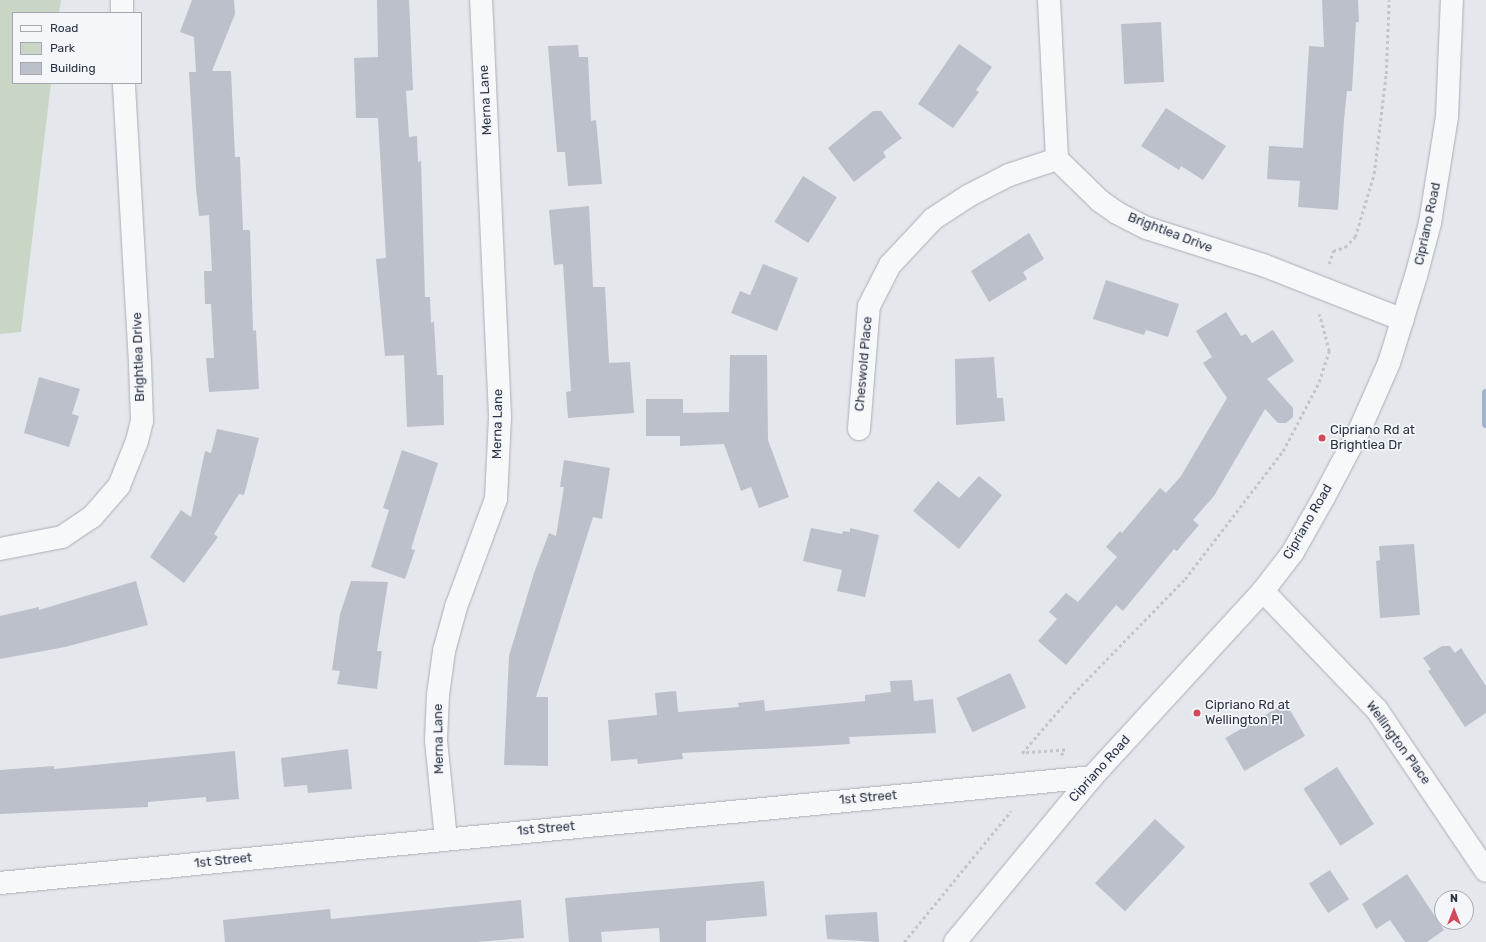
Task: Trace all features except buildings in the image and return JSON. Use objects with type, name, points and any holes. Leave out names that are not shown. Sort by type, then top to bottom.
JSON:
[{"type":"street","points":[[122,0],[122,12]]},
{"type":"street","name":"Merna Lane","points":[[446,839],[436,740],[438,695],[444,651],[456,606],[496,499],[500,423],[497,294],[481,0]]},
{"type":"street","points":[[1049,0],[1057,159]]},
{"type":"street","name":"Cipriano Road","points":[[955,942],[1092,777],[1263,591],[1294,552],[1360,429],[1389,363],[1403,320],[1430,223],[1447,117],[1452,0]]},
{"type":"street","name":"Brightlea Drive","points":[[0,549],[62,537],[92,517],[119,486],[137,441],[142,421],[140,363],[124,84]]},
{"type":"street","name":"Brightlea Drive","points":[[1057,159],[1117,213],[1182,241],[1323,288],[1403,320]]},
{"type":"street","name":"Cheswold Place","points":[[859,429],[870,306],[890,265],[933,219],[968,196],[1009,175],[1057,159]]},
{"type":"street","name":"Wellington Place","points":[[1263,591],[1377,710],[1486,871]]},
{"type":"street","name":"1st Street","points":[[0,883],[1092,777]]},
{"type":"path","points":[[904,942],[1035,782],[1065,750],[1022,753],[1073,694],[1185,578],[1283,451],[1319,382],[1329,351],[1316,307],[1333,252],[1345,247],[1355,237],[1374,174],[1386,74],[1389,0]]},
{"type":"green space","points":[[0,0],[61,0],[59,12],[12,12],[12,84],[51,84],[21,332],[0,334]]},
{"type":"waterway","points":[[1486,393],[1486,424]]},
{"type":"place","name":"Cipriano Rd at Brightlea Dr","points":[[1322,438]]},
{"type":"place","name":"Cipriano Rd at Wellington Pl","points":[[1197,713]]}]
